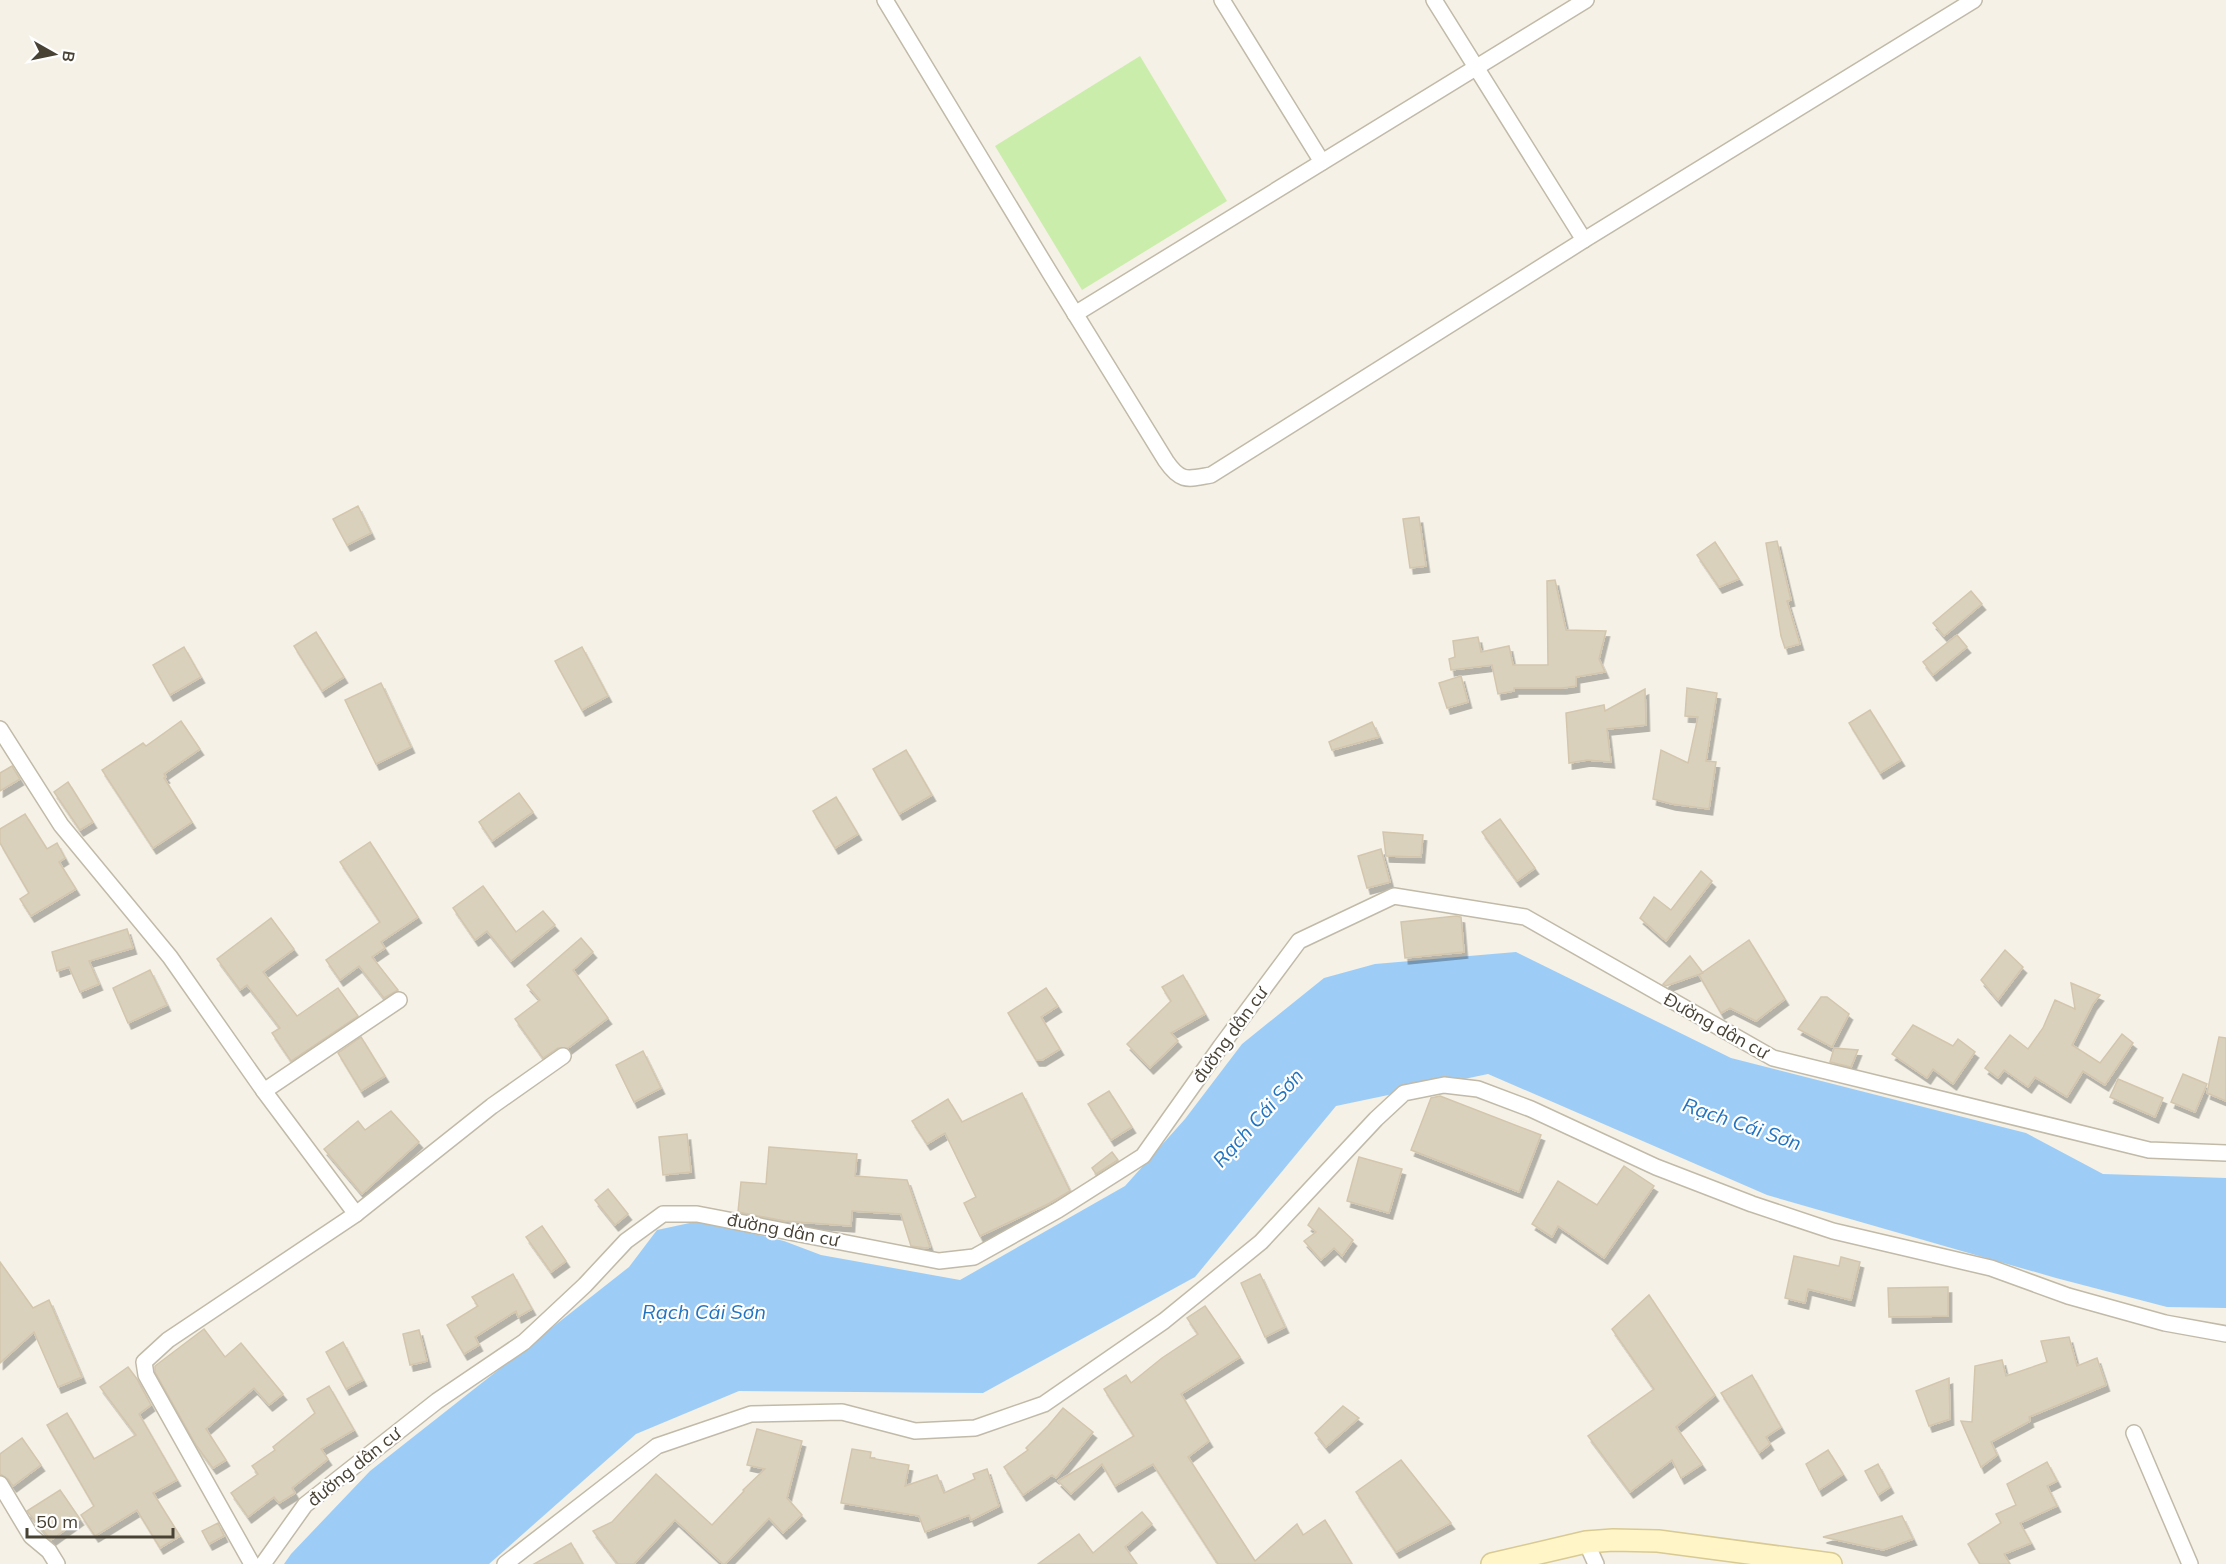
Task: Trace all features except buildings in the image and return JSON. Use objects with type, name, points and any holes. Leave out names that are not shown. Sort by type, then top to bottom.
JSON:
[{"type":"street","points":[[885,0],[1166,461],[1174,472],[1186,479],[1211,475],[1584,240],[1974,0]]},
{"type":"street","points":[[1222,0],[1322,162]]},
{"type":"street","points":[[1434,0],[1584,240]]},
{"type":"street","points":[[1075,314],[1586,0]]},
{"type":"street","points":[[0,729],[61,825],[170,957],[264,1091],[356,1214]]},
{"type":"street","name":"Đường dân cư","points":[[1299,942],[1394,896],[1525,917],[1773,1058],[2149,1150],[2226,1153]]},
{"type":"street","name":"đường dân cư","points":[[263,1564],[305,1505],[437,1401],[524,1342],[585,1285],[627,1240],[663,1214],[697,1214],[939,1261],[974,1257],[1058,1210],[1143,1156],[1299,942]]},
{"type":"street","points":[[264,1091],[399,1000]]},
{"type":"street","points":[[252,1564],[146,1375],[144,1362],[168,1340],[356,1214],[492,1106],[563,1056]]},
{"type":"street","points":[[505,1564],[657,1446],[751,1414],[842,1412],[915,1431],[975,1428],[1044,1404],[1164,1322],[1261,1242],[1376,1119],[1404,1093],[1443,1085],[1478,1089],[1531,1109],[1656,1167],[1719,1192],[1833,1231],[1990,1268],[2068,1296],[2165,1323],[2226,1334]]},
{"type":"street","points":[[2134,1433],[2190,1564]]},
{"type":"street","points":[[0,1484],[31,1536],[49,1551],[57,1564]]},
{"type":"street","points":[[1492,1564],[1586,1542],[1658,1541],[1831,1564]]},
{"type":"street","points":[[1586,1542],[1596,1564]]},
{"type":"green space","points":[[1140,56],[1227,201],[1082,290],[995,146]]},
{"type":"water","name":"Rạch Cái Sơn","points":[[1516,952],[1731,1058],[2026,1133],[2103,1174],[2226,1178],[2226,1308],[2167,1307],[2056,1278],[1767,1195],[1488,1074],[1336,1106],[1195,1277],[983,1393],[739,1391],[636,1434],[489,1564],[284,1564],[370,1471],[629,1267],[657,1230],[699,1221],[784,1241],[821,1255],[960,1280],[1125,1186],[1185,1119],[1242,1044],[1324,978],[1375,964]]}]
